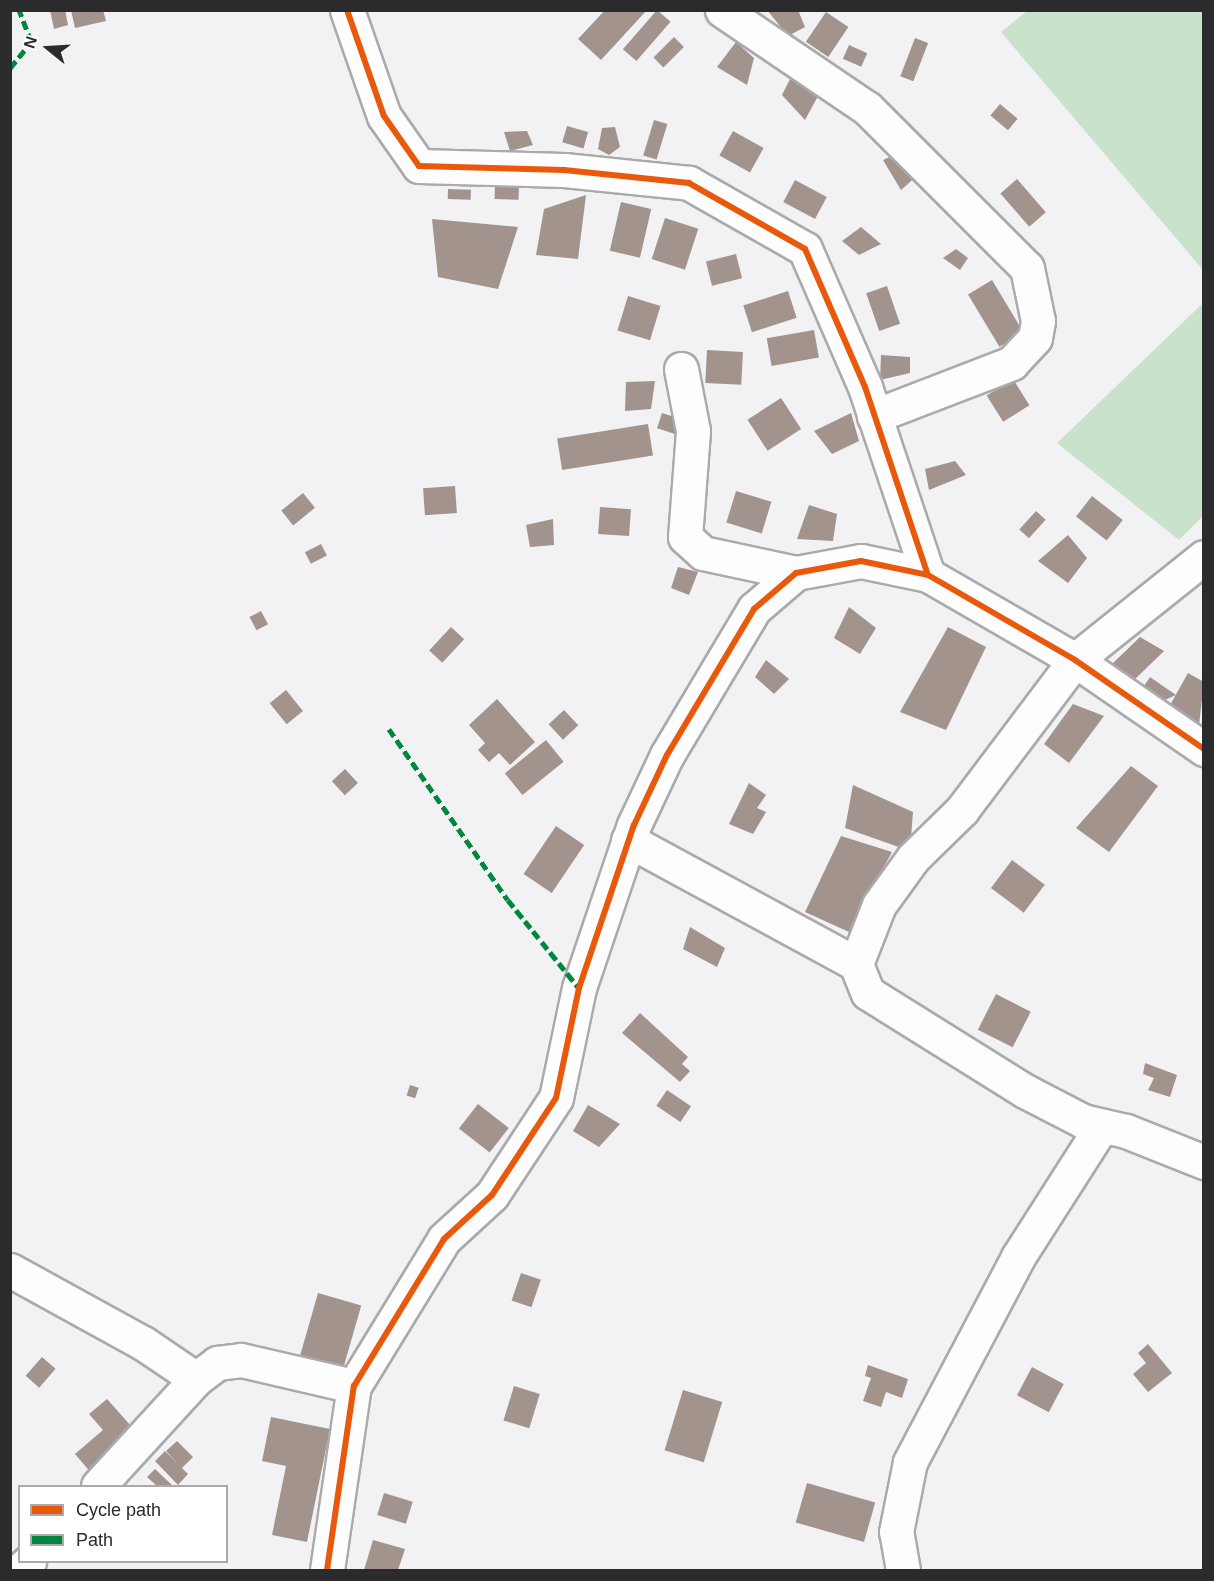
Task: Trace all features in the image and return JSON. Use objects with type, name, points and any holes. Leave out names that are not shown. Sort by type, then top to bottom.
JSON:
[{"type":"street","points":[[347,10],[384,116],[418,166],[564,170],[689,183],[805,249],[874,416],[928,575]]},
{"type":"street","points":[[722,10],[867,108],[1027,267],[1038,321],[1035,338],[1012,363],[874,416]]},
{"type":"street","points":[[681,369],[693,431],[686,537],[702,553],[796,573],[861,561],[928,575],[1076,660],[1203,749]]},
{"type":"street","points":[[856,964],[879,905],[913,858],[962,810],[1076,660],[1203,557]]},
{"type":"street","points":[[327,1570],[354,1386],[444,1239],[492,1195],[556,1098],[579,988],[628,840],[667,755],[748,620],[796,573]]},
{"type":"street","points":[[628,840],[856,964],[867,993],[1025,1091],[1101,1127],[1126,1131],[1203,1161]]},
{"type":"street","points":[[903,1570],[896,1532],[910,1462],[1018,1257],[1101,1127]]},
{"type":"street","points":[[10,1270],[143,1343],[196,1379]]},
{"type":"street","points":[[99,1485],[196,1379],[218,1363],[241,1360],[354,1386]]},
{"type":"green space","points":[[1027,11],[1203,11],[1203,270],[1001,32]]},
{"type":"green space","points":[[1203,303],[1203,516],[1179,540],[1057,443]]},
{"type":"building","points":[[50,10],[65,10],[68,25],[54,29]]},
{"type":"building","points":[[71,10],[103,10],[106,21],[75,28]]},
{"type":"building","points":[[605,10],[647,10],[601,60],[578,39]]},
{"type":"building","points":[[657,10],[671,22],[636,61],[623,49]]},
{"type":"building","points":[[767,10],[798,10],[805,27],[788,36]]},
{"type":"building","points":[[826,12],[848,27],[828,57],[806,42]]},
{"type":"building","points":[[674,37],[684,47],[663,67],[653,58]]},
{"type":"building","points":[[915,38],[928,43],[913,81],[900,76]]},
{"type":"building","points":[[736,42],[754,58],[747,85],[717,67]]},
{"type":"building","points":[[849,45],[867,53],[861,67],[843,59]]},
{"type":"building","points":[[794,71],[823,87],[805,120],[782,95]]},
{"type":"building","points":[[1000,104],[1018,119],[1008,130],[990,115]]},
{"type":"building","points":[[654,120],[667,124],[657,159],[643,155]]},
{"type":"building","points":[[567,126],[588,132],[583,148],[562,142]]},
{"type":"building","points":[[615,127],[620,147],[609,155],[598,149],[602,128]]},
{"type":"building","points":[[527,131],[533,145],[510,151],[504,132]]},
{"type":"building","points":[[733,131],[764,148],[750,172],[719,155]]},
{"type":"building","points":[[899,153],[919,174],[901,190],[883,160]]},
{"type":"building","points":[[1017,179],[1046,212],[1029,227],[1000,193]]},
{"type":"building","points":[[795,180],[827,197],[815,219],[783,202]]},
{"type":"building","points":[[495,185],[519,186],[518,200],[495,199]]},
{"type":"building","points":[[448,189],[471,190],[471,200],[448,199]]},
{"type":"building","points":[[586,195],[578,259],[536,255],[544,209]]},
{"type":"building","points":[[621,202],[651,209],[640,258],[610,251]]},
{"type":"building","points":[[665,218],[698,229],[685,270],[652,259]]},
{"type":"building","points":[[432,219],[518,227],[498,289],[438,277]]},
{"type":"building","points":[[861,227],[881,244],[859,255],[842,241]]},
{"type":"building","points":[[956,249],[968,258],[960,270],[943,258]]},
{"type":"building","points":[[736,254],[742,278],[712,286],[706,261]]},
{"type":"building","points":[[992,280],[1023,332],[999,347],[968,294]]},
{"type":"building","points":[[887,286],[900,324],[879,331],[866,293]]},
{"type":"building","points":[[788,291],[797,318],[752,332],[743,306]]},
{"type":"building","points":[[628,296],[661,306],[650,340],[617,330]]},
{"type":"building","points":[[814,330],[819,358],[772,366],[767,338]]},
{"type":"building","points":[[707,350],[743,352],[741,385],[705,383]]},
{"type":"building","points":[[881,355],[910,357],[910,373],[880,380]]},
{"type":"building","points":[[1013,379],[1029,405],[1003,422],[987,395]]},
{"type":"building","points":[[655,381],[651,409],[625,411],[626,382]]},
{"type":"building","points":[[781,398],[801,429],[768,451],[747,420]]},
{"type":"building","points":[[662,413],[683,420],[678,435],[657,428]]},
{"type":"building","points":[[851,413],[859,441],[832,454],[814,431]]},
{"type":"building","points":[[648,424],[653,456],[562,470],[557,438]]},
{"type":"building","points":[[955,461],[966,475],[929,490],[925,469]]},
{"type":"building","points":[[455,486],[457,513],[425,515],[423,488]]},
{"type":"building","points":[[736,491],[771,502],[762,533],[726,523]]},
{"type":"building","points":[[303,493],[315,508],[293,525],[281,511]]},
{"type":"building","points":[[1092,496],[1123,520],[1107,540],[1076,516]]},
{"type":"building","points":[[809,505],[837,514],[833,541],[797,539]]},
{"type":"building","points":[[600,507],[631,509],[629,536],[598,534]]},
{"type":"building","points":[[1036,511],[1046,520],[1029,538],[1019,530]]},
{"type":"building","points":[[553,519],[554,545],[530,547],[526,525]]},
{"type":"building","points":[[1068,535],[1087,558],[1068,583],[1038,561]]},
{"type":"building","points":[[321,544],[327,556],[311,564],[305,552]]},
{"type":"building","points":[[678,567],[698,572],[689,595],[671,588]]},
{"type":"building","points":[[849,607],[876,628],[860,654],[834,638]]},
{"type":"building","points":[[261,611],[268,624],[257,630],[250,617]]},
{"type":"building","points":[[451,627],[464,639],[442,663],[429,650]]},
{"type":"building","points":[[948,627],[986,647],[946,730],[900,712]]},
{"type":"building","points":[[1140,637],[1164,651],[1130,684],[1111,665]]},
{"type":"building","points":[[766,660],[789,679],[774,694],[755,677]]},
{"type":"building","points":[[1188,673],[1204,682],[1199,725],[1169,707]]},
{"type":"building","points":[[1150,677],[1176,695],[1160,702],[1142,689]]},
{"type":"building","points":[[286,690],[303,711],[287,724],[270,703]]},
{"type":"building","points":[[497,699],[535,742],[510,765],[499,753],[489,762],[478,750],[485,743],[469,725]]},
{"type":"building","points":[[1073,704],[1104,716],[1069,763],[1044,744]]},
{"type":"building","points":[[564,710],[578,725],[563,740],[549,724]]},
{"type":"building","points":[[546,740],[564,762],[522,795],[505,773]]},
{"type":"building","points":[[1131,766],[1158,786],[1109,852],[1076,828]]},
{"type":"building","points":[[345,769],[358,783],[345,795],[332,781]]},
{"type":"building","points":[[749,783],[766,795],[757,808],[766,812],[753,834],[729,824]]},
{"type":"building","points":[[853,785],[913,812],[910,851],[845,828]]},
{"type":"building","points":[[556,826],[584,845],[552,893],[524,874]]},
{"type":"building","points":[[841,836],[892,852],[849,932],[805,912]]},
{"type":"building","points":[[1012,860],[1045,885],[1024,913],[991,888]]},
{"type":"building","points":[[690,927],[725,948],[717,967],[683,949]]},
{"type":"building","points":[[996,994],[1031,1012],[1013,1047],[978,1030]]},
{"type":"building","points":[[640,1013],[688,1057],[682,1064],[690,1071],[680,1082],[622,1033]]},
{"type":"building","points":[[1145,1063],[1177,1075],[1170,1097],[1148,1090],[1154,1078],[1143,1074]]},
{"type":"building","points":[[410,1085],[419,1088],[415,1098],[407,1095]]},
{"type":"building","points":[[667,1090],[691,1106],[680,1122],[656,1106]]},
{"type":"building","points":[[478,1104],[509,1128],[490,1152],[459,1128]]},
{"type":"building","points":[[588,1105],[620,1124],[599,1147],[573,1131]]},
{"type":"building","points":[[521,1273],[541,1280],[531,1307],[512,1300]]},
{"type":"building","points":[[318,1293],[361,1305],[341,1377],[298,1364]]},
{"type":"building","points":[[1148,1344],[1172,1373],[1148,1392],[1133,1374],[1146,1363],[1138,1353]]},
{"type":"building","points":[[42,1357],[56,1369],[39,1388],[26,1376]]},
{"type":"building","points":[[868,1365],[908,1379],[902,1398],[886,1392],[881,1407],[863,1401],[871,1378],[865,1376]]},
{"type":"building","points":[[1032,1367],[1064,1384],[1049,1412],[1017,1395]]},
{"type":"building","points":[[514,1386],[540,1394],[529,1428],[503,1420]]},
{"type":"building","points":[[683,1390],[722,1402],[704,1462],[665,1450]]},
{"type":"building","points":[[107,1399],[139,1435],[93,1475],[75,1454],[103,1430],[89,1414]]},
{"type":"building","points":[[271,1417],[330,1429],[307,1542],[272,1535],[286,1466],[262,1461]]},
{"type":"building","points":[[177,1441],[193,1457],[182,1468],[188,1474],[178,1485],[155,1461],[165,1451],[177,1463],[166,1451]]},
{"type":"building","points":[[155,1469],[172,1485],[156,1485],[147,1477]]},
{"type":"building","points":[[807,1483],[875,1503],[864,1542],[796,1522]]},
{"type":"building","points":[[384,1493],[413,1502],[406,1524],[377,1515]]},
{"type":"building","points":[[373,1540],[405,1549],[398,1570],[364,1570]]},
{"type":"marked path","points":[[10,68],[31,42],[19,10]]},
{"type":"marked path","points":[[389,729],[508,900],[579,988]]},
{"type":"cycle path","points":[[347,10],[384,116],[419,166],[564,170],[689,183],[805,249],[865,387],[928,575]]},
{"type":"cycle path","points":[[327,1570],[354,1386],[444,1239],[492,1195],[556,1098],[579,988],[634,825],[667,755],[754,609],[796,573],[861,561],[928,575],[1075,660],[1204,749]]}]
